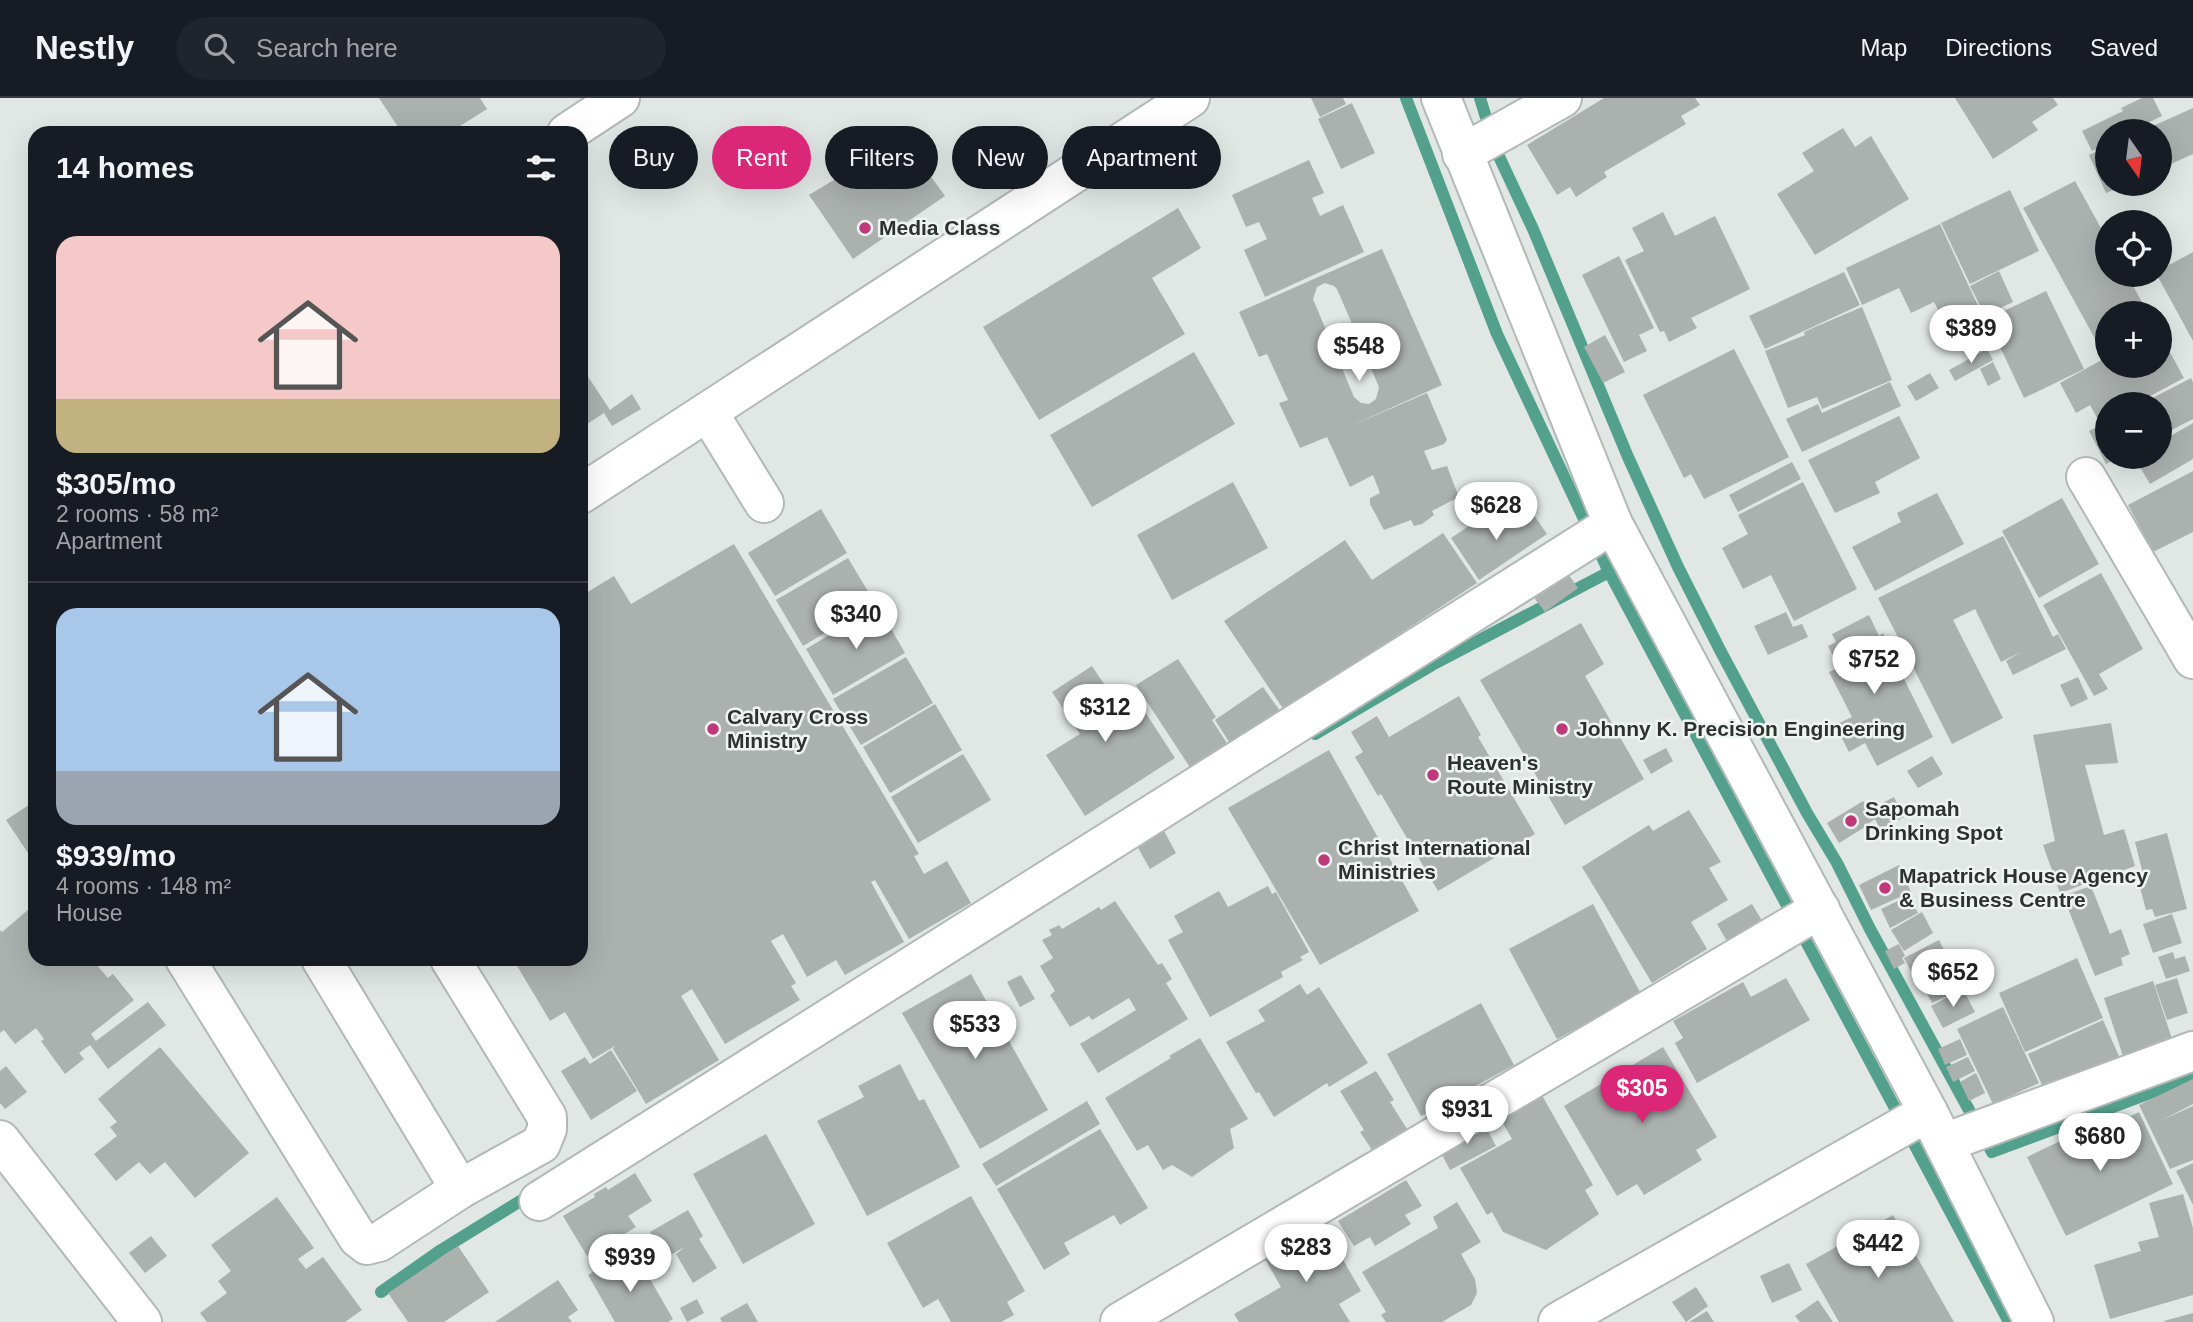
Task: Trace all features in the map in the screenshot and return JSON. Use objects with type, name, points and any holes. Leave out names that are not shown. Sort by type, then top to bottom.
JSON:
[{"type":"street","points":[[578,126],[620,98]]},
{"type":"street","points":[[588,489],[1190,98]]},
{"type":"street","points":[[1440,98],[1613,524],[1936,1128],[2034,1322]]},
{"type":"street","points":[[1462,154],[1562,98]]},
{"type":"street","points":[[708,412],[764,503]]},
{"type":"street","points":[[2086,477],[2193,659]]},
{"type":"street","points":[[539,1201],[1613,524]]},
{"type":"street","points":[[1120,1322],[1820,909]]},
{"type":"street","points":[[189,966],[358,1238],[368,1245],[379,1242],[460,1189],[541,1144],[547,1129],[547,1117],[454,966]]},
{"type":"street","points":[[325,966],[460,1189]]},
{"type":"street","points":[[1558,1322],[1936,1128],[2193,1051]]},
{"type":"street","points":[[0,1140],[142,1322]]},
{"type":"building","points":[[379,98],[480,98],[487,109],[460,126],[397,126]]},
{"type":"building","points":[[1311,98],[1343,98],[1346,104],[1320,117]]},
{"type":"building","points":[[1604,98],[1695,98],[1700,105],[1681,116],[1686,124],[1604,172],[1607,177],[1576,197],[1570,187],[1557,195],[1527,145]]},
{"type":"building","points":[[1955,98],[2053,98],[2058,105],[2032,122],[2038,130],[1993,159]]},
{"type":"building","points":[[2142,98],[2153,98],[2162,116],[2156,119],[2107,119],[2123,111],[2121,108]]},
{"type":"building","points":[[1352,103],[1375,153],[1341,169],[1318,119]]},
{"type":"building","points":[[2193,108],[2193,154],[2172,164],[2172,119],[2169,119]]},
{"type":"building","points":[[2095,125],[2095,149],[2092,151],[2082,131]]},
{"type":"building","points":[[1843,128],[1855,147],[1871,136],[1909,199],[1815,255],[1777,194],[1814,171],[1802,153]]},
{"type":"building","points":[[2095,152],[2095,168],[2089,155]]},
{"type":"building","points":[[1309,160],[1324,193],[1312,198],[1320,216],[1343,205],[1364,252],[1265,297],[1244,250],[1267,239],[1259,222],[1246,227],[1232,195]]},
{"type":"building","points":[[2075,181],[2095,217],[2095,287],[2134,287],[2141,301],[2095,301],[2095,339],[2023,208]]},
{"type":"building","name":"Media Class","points":[[825,185],[825,189],[938,189],[938,186],[945,196],[853,259],[809,195]]},
{"type":"building","points":[[2010,190],[2039,251],[1970,284],[1941,223]]},
{"type":"building","points":[[1178,208],[1201,248],[1152,278],[1185,334],[1039,420],[983,327]]},
{"type":"building","points":[[1663,212],[1675,236],[1715,216],[1750,289],[1691,318],[1697,328],[1669,342],[1664,331],[1660,332],[1625,260],[1644,251],[1632,228]]},
{"type":"building","points":[[1940,224],[1979,308],[1945,323],[1934,302],[1911,313],[1899,288],[1862,305],[1846,268]]},
{"type":"building","points":[[1382,249],[1442,385],[1346,428],[1427,393],[1447,440],[1444,444],[1424,451],[1432,470],[1447,466],[1458,495],[1455,499],[1432,511],[1434,515],[1422,524],[1414,526],[1411,520],[1384,530],[1370,504],[1370,498],[1380,493],[1373,475],[1350,487],[1327,437],[1300,448],[1279,403],[1288,400],[1267,354],[1259,357],[1239,312]],"holes":[[[1325,283],[1334,286],[1379,387],[1376,399],[1369,404],[1361,403],[1354,397],[1313,299],[1317,287]]]},
{"type":"building","points":[[2193,252],[2193,341],[2164,287],[2172,287],[2172,263]]},
{"type":"building","points":[[1619,256],[1654,328],[1639,335],[1647,351],[1624,362],[1582,275]]},
{"type":"building","points":[[1999,271],[2013,302],[1985,315],[1970,286]]},
{"type":"building","points":[[1844,272],[1860,305],[1765,349],[1749,316]]},
{"type":"building","points":[[2046,291],[2084,369],[2024,398],[1987,319]]},
{"type":"building","points":[[1862,307],[1892,380],[1822,409],[1817,397],[1788,408],[1765,351]]},
{"type":"building","points":[[1605,335],[1625,372],[1603,383],[1584,347]]},
{"type":"building","points":[[1734,349],[1789,457],[1704,499],[1691,474],[1684,478],[1643,395]]},
{"type":"building","points":[[1987,349],[1993,360],[1955,381],[1949,370]]},
{"type":"building","points":[[1194,352],[1235,424],[1092,507],[1050,435]]},
{"type":"building","points":[[2172,356],[2184,378],[2158,392],[2095,392],[2095,414],[2090,405],[2076,413],[2060,383],[2095,364],[2095,378],[2172,378]]},
{"type":"building","points":[[1993,362],[2001,379],[1988,386],[1980,369]]},
{"type":"building","points":[[1930,373],[1939,388],[1916,401],[1907,386]]},
{"type":"building","points":[[588,377],[610,410],[632,394],[641,409],[612,426],[604,413],[588,423]]},
{"type":"building","points":[[2191,378],[2193,419],[2172,430],[2172,392],[2164,392]]},
{"type":"building","points":[[1890,382],[1901,406],[1802,452],[1786,419],[1818,404],[1822,413]]},
{"type":"building","points":[[1899,416],[1920,458],[1875,482],[1880,493],[1835,513],[1808,460]]},
{"type":"building","points":[[2193,423],[2193,459],[2150,484],[2141,469],[2172,469],[2172,435]]},
{"type":"building","points":[[2095,428],[2095,443],[2089,431]]},
{"type":"building","points":[[1792,462],[1801,479],[1738,512],[1729,495]]},
{"type":"building","points":[[2193,471],[2193,532],[2153,552],[2128,505]]},
{"type":"building","points":[[1233,482],[1268,548],[1172,600],[1137,535]]},
{"type":"building","points":[[1803,482],[1857,589],[1794,621],[1771,575],[1743,589],[1722,548],[1748,534],[1738,515]]},
{"type":"building","points":[[1937,493],[1964,544],[1875,591],[1852,547],[1901,522],[1897,513]]},
{"type":"building","points":[[2062,498],[2099,564],[2039,598],[2002,531]]},
{"type":"building","points":[[821,509],[847,553],[775,596],[748,553]]},
{"type":"building","points":[[1531,511],[1547,534],[1479,580],[1451,538],[1490,512],[1502,530]]},
{"type":"building","points":[[1443,533],[1477,583],[1284,710],[1224,621],[1345,540],[1372,580]]},
{"type":"building","points":[[2003,536],[2053,637],[2058,634],[2066,649],[2013,675],[2006,661],[2021,652],[2001,662],[1975,609],[1953,620],[2003,718],[1952,744],[1878,598]]},
{"type":"building","name":"Calvary Cross Ministry","points":[[734,544],[919,854],[914,856],[924,874],[947,861],[971,903],[909,939],[875,880],[871,882],[904,942],[845,975],[836,960],[807,977],[783,934],[771,941],[796,983],[791,986],[800,1000],[725,1044],[692,989],[681,996],[719,1060],[646,1104],[613,1049],[615,1046],[593,1059],[565,1012],[550,1021],[517,966],[588,966],[588,592],[614,576],[631,604]]},
{"type":"building","points":[[848,558],[875,603],[803,646],[776,600]]},
{"type":"building","points":[[1566,571],[1578,588],[1545,612],[1532,595]]},
{"type":"building","points":[[2101,573],[2143,649],[2099,674],[2108,689],[2094,696],[2043,605]]},
{"type":"building","points":[[878,606],[905,653],[833,695],[806,649]]},
{"type":"building","points":[[1786,612],[1793,627],[1802,624],[1808,637],[1768,655],[1754,626]]},
{"type":"building","points":[[1869,615],[1879,636],[1883,633],[1891,649],[1882,653],[1895,679],[1902,675],[1933,737],[1877,766],[1865,743],[1849,752],[1835,725],[1852,717],[1829,672],[1848,663],[1845,657],[1836,662],[1828,646],[1836,642],[1832,634]]},
{"type":"building","name":"Johnny K. Precision Engineering","points":[[1581,623],[1604,664],[1585,676],[1644,779],[1565,825],[1480,680]]},
{"type":"building","points":[[906,657],[933,703],[861,745],[833,699]]},
{"type":"building","points":[[1178,659],[1216,717],[1212,720],[1230,748],[1193,772],[1136,685]]},
{"type":"building","points":[[1092,666],[1112,696],[1096,707],[1104,719],[1136,698],[1175,758],[1085,816],[1046,755],[1080,734],[1052,692]]},
{"type":"building","points":[[2078,677],[2088,699],[2071,707],[2060,685]]},
{"type":"building","points":[[1263,687],[1280,711],[1231,745],[1215,720]]},
{"type":"building","name":"Heaven's Route Ministry","points":[[1459,696],[1481,735],[1478,737],[1535,834],[1438,891],[1381,794],[1378,796],[1355,757],[1363,752],[1351,732],[1377,716],[1389,737]]},
{"type":"building","points":[[935,704],[962,750],[890,793],[863,747]]},
{"type":"building","points":[[2111,723],[2118,763],[2085,765],[2104,835],[2124,829],[2135,866],[2060,893],[2043,845],[2055,841],[2033,735]]},
{"type":"building","points":[[1666,748],[1673,761],[1651,774],[1643,760]]},
{"type":"building","name":"Christ International Ministries","points":[[1329,750],[1419,911],[1320,965],[1228,808]]},
{"type":"building","points":[[963,754],[991,800],[918,843],[891,797]]},
{"type":"building","points":[[1932,756],[1943,774],[1918,788],[1907,771]]},
{"type":"building","name":"Sapomah Drinking Spot","points":[[1894,797],[1904,817],[1880,829],[1875,819],[1839,843],[1827,823],[1863,801],[1869,810]]},
{"type":"building","points":[[28,806],[28,853],[6,820]]},
{"type":"building","points":[[1689,810],[1721,862],[1709,868],[1728,900],[1691,922],[1707,949],[1652,983],[1582,867],[1649,825],[1653,831]]},
{"type":"building","points":[[1164,831],[1176,853],[1150,869],[1137,846]]},
{"type":"building","points":[[2167,833],[2187,909],[2155,917],[2152,909],[2146,910],[2137,876],[2143,874],[2135,842]]},
{"type":"building","name":"Mapatrick House Agency & Business Centre","points":[[1899,865],[1911,892],[1871,910],[1859,885]]},
{"type":"building","points":[[1268,886],[1272,894],[1276,892],[1309,952],[1300,957],[1303,960],[1281,972],[1283,977],[1210,1017],[1168,940],[1183,932],[1174,916],[1219,891],[1228,907]]},
{"type":"building","points":[[2091,886],[2110,934],[2121,929],[2130,954],[2121,958],[2123,965],[2095,976],[2063,896]]},
{"type":"building","points":[[1908,896],[1918,913],[1890,928],[1881,909]]},
{"type":"building","points":[[1115,901],[1158,965],[1162,963],[1172,979],[1166,983],[1188,1019],[1098,1073],[1080,1044],[1136,1010],[1129,998],[1092,1020],[1089,1016],[1070,1027],[1050,995],[1055,991],[1040,966],[1053,958],[1042,940],[1052,935],[1049,930],[1059,925],[1062,929],[1099,907],[1101,910]]},
{"type":"building","points":[[1593,904],[1641,994],[1557,1039],[1509,949]]},
{"type":"building","points":[[1752,904],[1767,929],[1732,950],[1717,924]]},
{"type":"building","points":[[28,910],[28,966],[98,966],[108,978],[113,974],[134,1000],[91,1034],[96,1041],[148,1002],[166,1025],[108,1069],[90,1045],[79,1053],[84,1059],[65,1074],[41,1041],[44,1039],[36,1028],[15,1044],[4,1030],[0,1033],[0,930],[2,932]]},
{"type":"building","points":[[1922,912],[1933,933],[1904,951],[1891,930]]},
{"type":"building","points":[[2172,914],[2182,943],[2153,953],[2143,924]]},
{"type":"building","points":[[1939,940],[1952,966],[1917,983],[1904,958]]},
{"type":"building","points":[[1899,944],[1905,956],[1902,958],[1905,963],[1894,969],[1885,951]]},
{"type":"building","points":[[2173,952],[2175,959],[2185,956],[2190,971],[2166,979],[2158,957]]},
{"type":"building","points":[[2077,958],[2103,1018],[2025,1052],[1999,993]]},
{"type":"building","points":[[1952,968],[1963,988],[1932,1003],[1922,984]]},
{"type":"building","points":[[971,974],[1048,1110],[980,1149],[902,1013]]},
{"type":"building","points":[[1021,975],[1035,999],[1020,1007],[1007,982]]},
{"type":"building","points":[[1786,978],[1810,1020],[1697,1083],[1675,1043],[1683,1038],[1673,1021],[1743,982],[1751,997]]},
{"type":"building","points":[[2177,978],[2188,1013],[2167,1020],[2155,985]]},
{"type":"building","points":[[2153,981],[2173,1042],[2124,1059],[2104,998]]},
{"type":"building","points":[[1300,984],[1307,995],[1319,987],[1368,1063],[1329,1087],[1327,1083],[1274,1117],[1259,1092],[1256,1093],[1226,1042],[1265,1021],[1258,1010]]},
{"type":"building","points":[[1963,989],[1975,1012],[1943,1028],[1931,1006]]},
{"type":"building","points":[[1481,1003],[1514,1065],[1421,1116],[1387,1054]]},
{"type":"building","points":[[2003,1007],[2039,1083],[1993,1104],[1957,1029]]},
{"type":"building","points":[[2103,1020],[2122,1063],[2047,1096],[2028,1054]]},
{"type":"building","points":[[1200,1038],[1248,1119],[1230,1129],[1234,1148],[1192,1177],[1172,1165],[1163,1170],[1148,1145],[1137,1151],[1105,1098]]},
{"type":"building","points":[[1960,1039],[1967,1055],[1945,1065],[1938,1049]]},
{"type":"building","points":[[160,1047],[249,1153],[195,1198],[165,1162],[150,1174],[139,1162],[116,1181],[94,1154],[117,1136],[110,1127],[117,1122],[98,1099]]},
{"type":"building","points":[[1663,1047],[1717,1137],[1696,1150],[1702,1160],[1644,1195],[1637,1184],[1617,1196],[1564,1106]]},
{"type":"building","points":[[611,1050],[637,1091],[591,1120],[561,1071],[585,1057],[590,1064]]},
{"type":"building","points":[[1968,1057],[1975,1071],[1953,1082],[1946,1067]]},
{"type":"building","points":[[900,1064],[919,1101],[924,1099],[960,1167],[867,1216],[817,1121],[864,1097],[858,1086]]},
{"type":"building","points":[[6,1066],[27,1092],[5,1109],[0,1103],[0,1071]]},
{"type":"building","points":[[1376,1071],[1394,1100],[1390,1102],[1407,1129],[1372,1150],[1360,1132],[1364,1130],[1340,1091]]},
{"type":"building","points":[[1976,1073],[1985,1093],[1969,1101],[1960,1082]]},
{"type":"building","points":[[2193,1079],[2193,1104],[2162,1120],[2193,1106],[2193,1160],[2170,1169],[2139,1105]]},
{"type":"building","points":[[1540,1092],[1593,1185],[1585,1190],[1599,1214],[1546,1250],[1503,1232],[1492,1212],[1487,1215],[1460,1168],[1512,1139],[1497,1113]]},
{"type":"building","points":[[1087,1101],[1100,1124],[996,1186],[982,1164]]},
{"type":"building","points":[[2139,1112],[2173,1184],[2066,1236],[2027,1157],[2073,1135],[2076,1143]]},
{"type":"building","points":[[1484,1123],[1496,1146],[1450,1170],[1438,1147]]},
{"type":"building","points":[[1100,1129],[1148,1208],[1120,1225],[1114,1215],[1064,1243],[1070,1254],[1044,1270],[997,1189]]},
{"type":"building","points":[[766,1134],[815,1224],[743,1264],[693,1174]]},
{"type":"building","points":[[2193,1163],[2193,1205],[2176,1171]]},
{"type":"building","points":[[635,1173],[652,1201],[628,1216],[636,1227],[587,1256],[563,1216],[595,1197],[594,1194],[606,1187],[608,1190]]},
{"type":"building","points":[[1406,1180],[1422,1206],[1405,1215],[1411,1224],[1375,1246],[1370,1237],[1354,1246],[1338,1221]]},
{"type":"building","points":[[2183,1194],[2193,1228],[2193,1295],[2110,1319],[2094,1265],[2141,1251],[2138,1242],[2159,1237],[2149,1203]]},
{"type":"building","points":[[971,1196],[1025,1291],[1007,1302],[1014,1315],[1001,1322],[951,1322],[938,1299],[923,1308],[887,1243]]},
{"type":"building","points":[[277,1197],[314,1248],[298,1259],[306,1269],[323,1257],[362,1310],[345,1322],[207,1322],[200,1313],[227,1293],[218,1281],[231,1271],[211,1245]]},
{"type":"building","points":[[1457,1202],[1481,1242],[1461,1254],[1475,1279],[1477,1293],[1471,1305],[1442,1322],[1386,1322],[1381,1315],[1386,1312],[1362,1272],[1438,1228],[1433,1217]]},
{"type":"building","points":[[688,1210],[703,1236],[699,1239],[717,1268],[693,1283],[676,1254],[685,1247],[665,1258],[650,1232]]},
{"type":"building","points":[[1893,1215],[1954,1322],[1839,1322],[1806,1264]]},
{"type":"building","points":[[1323,1225],[1361,1291],[1339,1304],[1350,1322],[1239,1322],[1234,1314],[1281,1287],[1265,1259]]},
{"type":"building","points":[[151,1236],[167,1256],[145,1273],[129,1253]]},
{"type":"building","points":[[458,1246],[489,1292],[444,1322],[408,1322],[388,1293]]},
{"type":"building","points":[[639,1260],[673,1319],[668,1322],[615,1322],[588,1275],[612,1261],[618,1272]]},
{"type":"building","points":[[1789,1263],[1802,1290],[1772,1303],[1760,1276]]},
{"type":"building","points":[[558,1280],[578,1310],[568,1317],[572,1322],[495,1322]]},
{"type":"building","points":[[1696,1287],[1708,1306],[1686,1322],[1672,1302]]},
{"type":"building","points":[[697,1299],[704,1313],[687,1322],[680,1308]]},
{"type":"building","points":[[1818,1300],[1833,1322],[1800,1322],[1795,1316]]},
{"type":"building","points":[[747,1303],[758,1322],[722,1322],[720,1318]]},
{"type":"building","points":[[1707,1311],[1714,1322],[1689,1322]]},
{"type":"building","points":[[2193,1313],[2193,1322],[2164,1322],[2164,1321]]},
{"type":"waterway","points":[[1406,98],[1497,334],[1609,572],[2009,1322]]},
{"type":"waterway","points":[[1480,98],[1496,150],[1533,229],[1628,457],[1678,567],[1807,813],[1837,863],[1870,929],[1992,1152],[2193,1077]]},
{"type":"waterway","points":[[1315,734],[1432,665],[1609,572]]},
{"type":"waterway","points":[[381,1292],[441,1250],[530,1195],[532,1199]]},
{"type":"place","name":"Media Class","points":[[865,228]]},
{"type":"place","name":"Calvary Cross Ministry","points":[[713,729]]},
{"type":"place","name":"Johnny K. Precision Engineering","points":[[1562,729]]},
{"type":"place","name":"Heaven's Route Ministry","points":[[1433,775]]},
{"type":"place","name":"Sapomah Drinking Spot","points":[[1851,821]]},
{"type":"place","name":"Christ International Ministries","points":[[1324,860]]},
{"type":"place","name":"Mapatrick House Agency & Business Centre","points":[[1885,888]]}]
